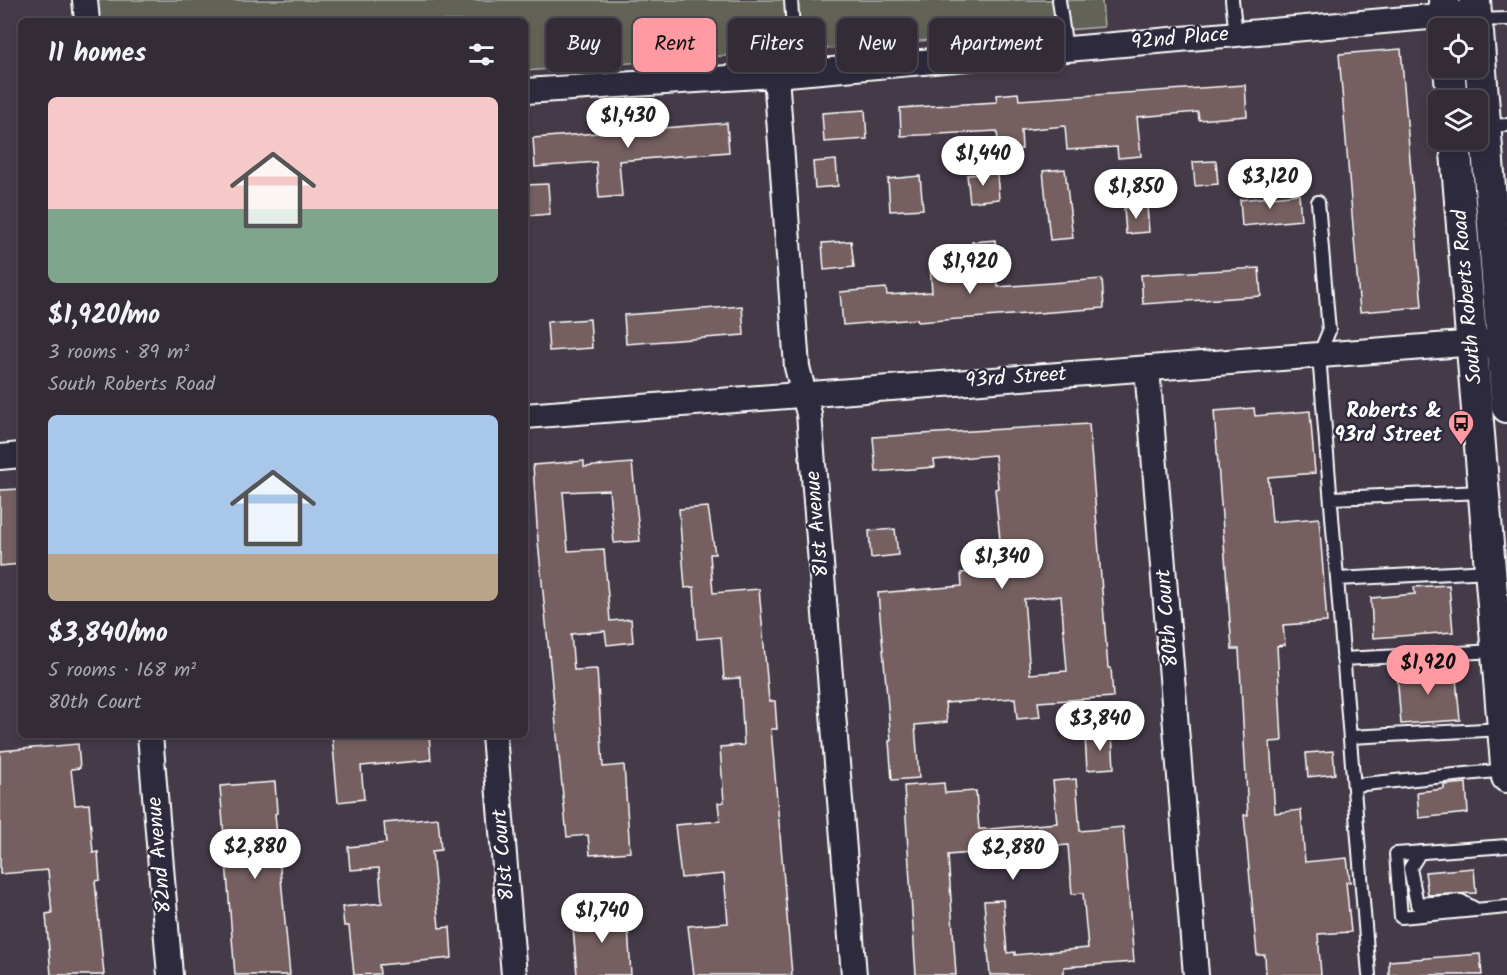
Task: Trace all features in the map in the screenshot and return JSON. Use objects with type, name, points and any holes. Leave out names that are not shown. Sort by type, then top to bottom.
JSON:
[{"type":"street","points":[[85,0],[87,18]]},
{"type":"street","name":"92nd Place","points":[[528,91],[786,74],[1445,15],[1469,18]]},
{"type":"street","name":"81st Avenue","points":[[786,74],[797,367],[809,414],[854,975]]},
{"type":"street","name":"South Roberts Road","points":[[1488,78],[1496,125],[1500,241],[1485,492],[1507,777]]},
{"type":"street","name":"South Roberts Road","points":[[1457,150],[1507,407]]},
{"type":"street","name":"93rd Street","points":[[528,416],[1494,342]]},
{"type":"street","name":"80th Court","points":[[1147,368],[1196,975]]},
{"type":"street","points":[[0,457],[18,455]]},
{"type":"street","name":"82nd Avenue","points":[[150,738],[170,975]]},
{"type":"street","name":"81st Court","points":[[494,738],[514,975]]},
{"type":"lane","points":[[786,74],[791,0]]},
{"type":"lane","points":[[1059,0],[1066,50]]},
{"type":"lane","points":[[1232,0],[1236,35]]},
{"type":"lane","points":[[1488,19],[1507,19]]},
{"type":"lane","points":[[1318,202],[1329,331],[1319,355],[1369,975]]},
{"type":"lane","points":[[1331,498],[1485,492]]},
{"type":"lane","points":[[1337,579],[1490,572]]},
{"type":"lane","points":[[1343,659],[1497,650]]},
{"type":"lane","points":[[1350,737],[1504,729]]},
{"type":"lane","points":[[1354,785],[1506,770]]},
{"type":"lane","points":[[1507,846],[1396,854],[1401,917],[1507,908]]},
{"type":"lane","points":[[1420,852],[1410,868],[1417,904],[1461,902],[1477,910]]},
{"type":"shaded area","points":[[98,0],[1102,0],[1104,27],[1064,30],[1064,18],[929,18],[929,40],[917,41],[917,18],[837,18],[837,47],[825,48],[825,18],[728,18],[728,56],[716,56],[716,18],[633,18],[633,63],[621,64],[621,18],[546,18],[546,69],[528,71],[528,18],[99,18]]},
{"type":"building","points":[[1401,49],[1422,307],[1360,312],[1339,54]]},
{"type":"building","points":[[1245,85],[1247,116],[1199,120],[1198,112],[1137,117],[1141,156],[1118,158],[1117,147],[1067,150],[1065,126],[1021,130],[1022,149],[999,151],[997,131],[901,136],[900,108],[997,102],[996,95],[1018,93],[1019,100]]},
{"type":"building","points":[[865,110],[867,139],[824,142],[822,113]]},
{"type":"building","points":[[727,123],[729,152],[619,161],[622,196],[599,198],[596,162],[535,167],[533,138]]},
{"type":"building","points":[[836,160],[838,186],[815,188],[813,162]]},
{"type":"building","points":[[1216,161],[1218,184],[1195,186],[1193,162]]},
{"type":"building","points":[[1065,169],[1073,238],[1050,240],[1043,171]]},
{"type":"building","points":[[997,173],[999,199],[970,202],[967,175]]},
{"type":"building","points":[[920,176],[923,209],[890,211],[888,179]]},
{"type":"building","points":[[548,184],[550,214],[528,216],[528,185]]},
{"type":"building","points":[[1299,194],[1301,220],[1242,226],[1240,200]]},
{"type":"building","points":[[1147,206],[1149,232],[1126,234],[1124,208]]},
{"type":"building","points":[[995,240],[998,287],[1102,279],[1104,308],[918,322],[917,319],[843,325],[840,292],[886,288],[887,295],[932,292],[930,265],[974,263],[972,242]]},
{"type":"building","points":[[851,241],[854,267],[824,270],[822,243]]},
{"type":"building","points":[[1259,268],[1261,296],[1143,304],[1141,275]]},
{"type":"building","points":[[742,306],[744,335],[626,344],[624,315]]},
{"type":"building","points":[[590,319],[592,348],[549,351],[547,322]]},
{"type":"building","points":[[1254,408],[1255,416],[1310,411],[1315,473],[1268,477],[1272,522],[1319,518],[1327,622],[1283,625],[1285,645],[1277,646],[1282,741],[1270,742],[1275,813],[1301,810],[1305,862],[1347,858],[1350,882],[1346,882],[1351,932],[1318,934],[1321,975],[1266,975],[1265,955],[1257,955],[1244,815],[1248,815],[1239,649],[1232,649],[1214,411]]},
{"type":"building","points":[[1089,424],[1108,668],[1111,668],[1113,697],[1038,702],[1040,717],[1017,719],[1015,698],[945,703],[947,722],[915,725],[919,778],[892,780],[889,741],[891,741],[878,593],[962,586],[961,573],[997,570],[995,541],[1000,540],[995,489],[998,488],[995,455],[934,460],[935,467],[876,472],[873,437]],"holes":[[[1061,596],[1067,671],[1030,674],[1024,599]]]},
{"type":"building","points":[[584,461],[584,467],[632,463],[640,541],[614,543],[609,490],[563,492],[568,551],[604,549],[610,621],[631,619],[633,642],[607,645],[605,631],[571,634],[574,670],[597,669],[603,767],[624,765],[630,852],[590,855],[588,835],[567,837],[538,541],[533,465]]},
{"type":"building","points":[[18,489],[18,564],[0,566],[0,490]]},
{"type":"building","points":[[708,507],[715,554],[710,554],[713,593],[759,589],[769,701],[775,701],[777,729],[771,729],[792,975],[694,975],[688,926],[728,923],[724,874],[681,878],[675,825],[720,821],[718,803],[724,802],[720,747],[744,745],[740,678],[724,679],[721,637],[697,639],[694,587],[685,588],[679,509]]},
{"type":"building","points":[[895,529],[898,555],[871,558],[869,531]]},
{"type":"building","points":[[1449,585],[1453,632],[1373,638],[1371,598],[1415,594],[1414,587]]},
{"type":"building","points":[[1455,668],[1460,720],[1401,724],[1397,673]]},
{"type":"building","points":[[1112,734],[1114,768],[1087,770],[1085,736]]},
{"type":"building","points":[[332,738],[429,738],[431,760],[361,766],[364,799],[338,802]]},
{"type":"building","points":[[78,744],[80,768],[71,769],[75,805],[89,804],[93,853],[98,852],[100,880],[95,881],[104,975],[51,975],[46,914],[52,913],[48,870],[0,874],[0,751]]},
{"type":"building","points":[[1333,751],[1335,774],[1308,777],[1306,753]]},
{"type":"building","points":[[1076,779],[1080,831],[1123,827],[1134,962],[1064,967],[1064,975],[990,975],[984,901],[1003,900],[1007,953],[1015,952],[1015,955],[1088,948],[1083,893],[1072,894],[1068,845],[948,855],[956,975],[916,975],[904,786],[944,783],[945,793],[976,791],[979,829],[989,829],[1057,823],[1053,781]]},
{"type":"building","points":[[275,782],[277,813],[275,814],[290,975],[235,975],[220,786]]},
{"type":"building","points":[[1466,783],[1468,813],[1419,818],[1417,792],[1444,789],[1444,785]]},
{"type":"building","points":[[438,818],[441,850],[432,851],[439,928],[450,927],[452,958],[379,965],[380,974],[354,975],[349,926],[344,926],[342,907],[382,903],[379,868],[350,870],[348,847],[386,843],[384,823]]},
{"type":"building","points":[[1474,868],[1476,893],[1428,895],[1425,872]]},
{"type":"building","points":[[627,911],[631,975],[577,975],[572,916]]},
{"type":"building","points":[[1480,954],[1482,975],[1389,975],[1389,961]]},
{"type":"place","name":"Roberts & 93rd Street","points":[[1461,446]]}]
